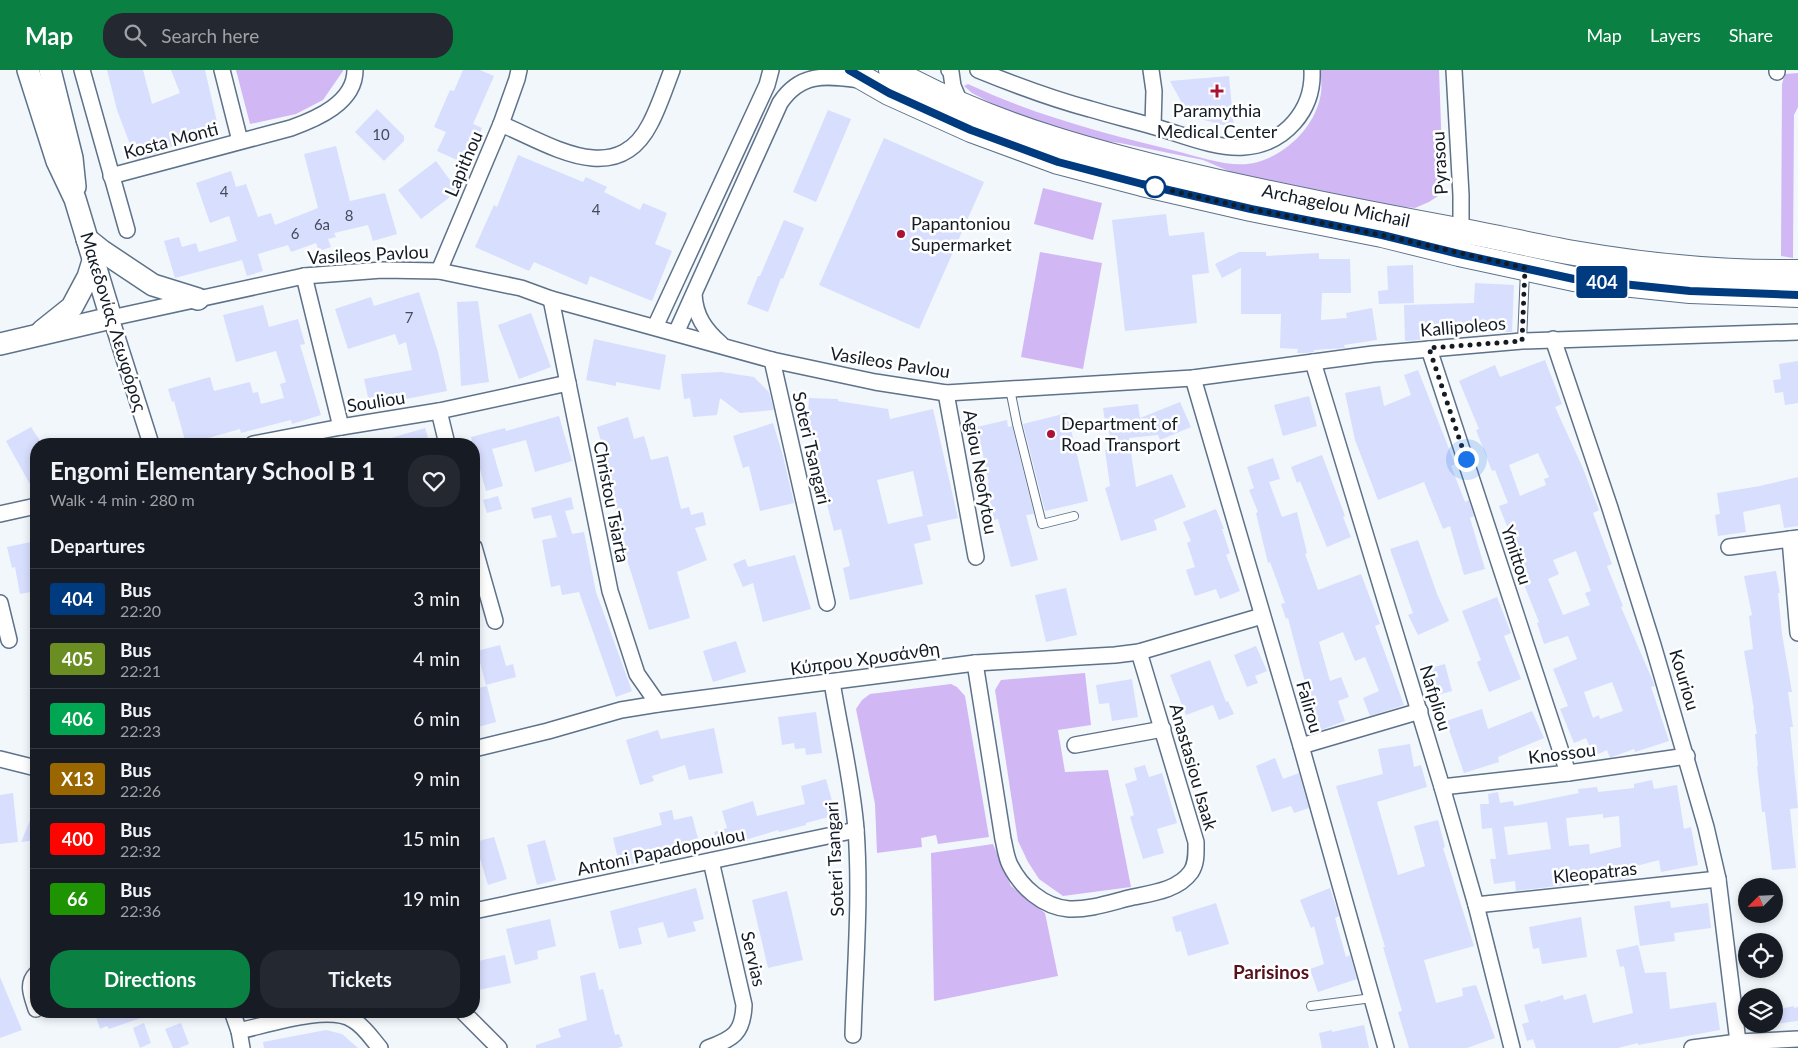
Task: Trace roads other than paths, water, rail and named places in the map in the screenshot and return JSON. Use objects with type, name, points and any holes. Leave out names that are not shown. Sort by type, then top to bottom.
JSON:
[{"type":"main road","name":"Μακεδονίας Λεωφόρος","points":[[28,70],[57,161],[75,200],[111,318]]},
{"type":"main road","name":"Μακεδονίας Λεωφόρος","points":[[50,70],[72,158],[75,200]]},
{"type":"main road","name":"Archagelou Michail","points":[[891,70],[921,87],[1016,127],[1069,145],[1170,171],[1375,215],[1574,253],[1688,269],[1764,273],[1798,272]]},
{"type":"main road","name":"Archagelou Michail","points":[[858,76],[925,110],[971,130],[1058,162],[1142,184],[1251,209],[1382,235],[1574,279],[1690,291],[1798,295]]},
{"type":"main road","points":[[87,239],[102,252],[153,285],[198,299]]},
{"type":"main road","points":[[36,335],[72,307],[88,277],[93,260]]},
{"type":"main road","points":[[0,344],[111,318]]},
{"type":"street","points":[[82,70],[127,230]]},
{"type":"street","name":"Kosta Monti","points":[[222,70],[240,141]]},
{"type":"street","name":"Kosta Monti","points":[[111,176],[311,121],[332,110],[346,95],[355,76],[355,70]]},
{"type":"street","name":"Lapithou","points":[[439,270],[501,124],[517,79],[518,70]]},
{"type":"street","points":[[501,124],[574,155],[596,160],[617,156],[637,142],[650,124],[672,70]]},
{"type":"street","points":[[654,327],[767,85],[771,70]]},
{"type":"street","points":[[951,70],[953,86],[962,105]]},
{"type":"street","points":[[978,70],[1034,92],[1089,109],[1229,147],[1245,147],[1260,144],[1280,134],[1294,123],[1306,106],[1311,90],[1312,70]]},
{"type":"street","points":[[1151,70],[1154,91],[1153,126]]},
{"type":"street","name":"Pyrasou","points":[[1454,70],[1462,231],[1459,254]]},
{"type":"street","points":[[676,333],[785,95],[801,82],[824,76],[858,76]]},
{"type":"street","name":"Vasileos Pavlou","points":[[111,318],[304,276],[382,270],[439,270],[521,288],[551,299],[772,360],[875,382],[946,393],[1193,378]]},
{"type":"street","name":"Souliou","points":[[304,276],[342,427],[439,411],[568,383]]},
{"type":"street","points":[[694,293],[694,305],[702,323],[709,334],[724,346]]},
{"type":"street","name":"Christou Tsiarta","points":[[551,299],[610,591],[637,674],[658,704]]},
{"type":"street","name":"Μακεδονίας Λεωφόρος","points":[[111,318],[149,438]]},
{"type":"street","name":"Kallipoleos","points":[[1193,378],[1429,348],[1553,339],[1798,332]]},
{"type":"street","name":"Kouriou","points":[[1553,339],[1610,508],[1687,756],[1708,834],[1718,879],[1738,1042]]},
{"type":"street","name":"Ymittou","points":[[1429,348],[1568,773]]},
{"type":"street","name":"Soteri Tsangari","points":[[772,360],[827,603]]},
{"type":"street","name":"Nafpliou","points":[[1313,362],[1420,710],[1476,905],[1512,1048]]},
{"type":"street","name":"Falirou","points":[[1193,378],[1301,746],[1386,1048]]},
{"type":"street","name":"Agiou Neofytou","points":[[946,393],[976,557]]},
{"type":"street","points":[[439,411],[446,438]]},
{"type":"street","points":[[285,438],[342,427]]},
{"type":"street","points":[[0,514],[30,507]]},
{"type":"street","points":[[1729,547],[1794,539],[1798,633]]},
{"type":"street","points":[[480,570],[495,621]]},
{"type":"street","points":[[0,603],[9,640]]},
{"type":"street","name":"Κύπρου Χρυσάνθη","points":[[480,748],[548,731],[620,710],[658,704],[975,663],[1139,652],[1262,616]]},
{"type":"street","name":"Anastasiou Isaak","points":[[975,663],[1003,839],[1009,862],[1022,885],[1043,901],[1068,909],[1084,908],[1161,891],[1178,884],[1190,873],[1194,866],[1196,842],[1139,652]]},
{"type":"street","name":"Soteri Tsangari","points":[[832,682],[856,830],[858,880],[853,1035]]},
{"type":"street","points":[[1301,746],[1420,710]]},
{"type":"street","points":[[1075,745],[1163,729]]},
{"type":"street","name":"Knossou","points":[[1442,786],[1568,773],[1687,756]]},
{"type":"street","points":[[0,759],[30,766]]},
{"type":"street","name":"Antoni Papadopoulou","points":[[480,910],[856,830]]},
{"type":"street","name":"Servias","points":[[708,1048],[732,1038],[739,1030],[744,1019],[744,1005],[711,861]]},
{"type":"street","name":"Kleopatras","points":[[1476,905],[1718,879]]},
{"type":"street","points":[[234,1018],[242,1048]]},
{"type":"street","points":[[239,1032],[298,1018]]},
{"type":"street","points":[[350,1018],[380,1048]]},
{"type":"street","points":[[469,1018],[499,1048]]},
{"type":"street","points":[[1692,1048],[1738,1042],[1798,1039]]},
{"type":"lane","points":[[1522,341],[1525,268]]},
{"type":"lane","points":[[1010,389],[1042,524],[1074,516]]},
{"type":"lane","points":[[1311,1006],[1372,998]]},
{"type":"place","name":"Paramythia Medical Center","points":[[1217,91]]},
{"type":"place","name":"Papantoniou Supermarket","points":[[901,234]]},
{"type":"place","name":"Department of Road Transport","points":[[1051,434]]},
{"type":"district","name":"Parisinos","points":[[1271,972]]}]
